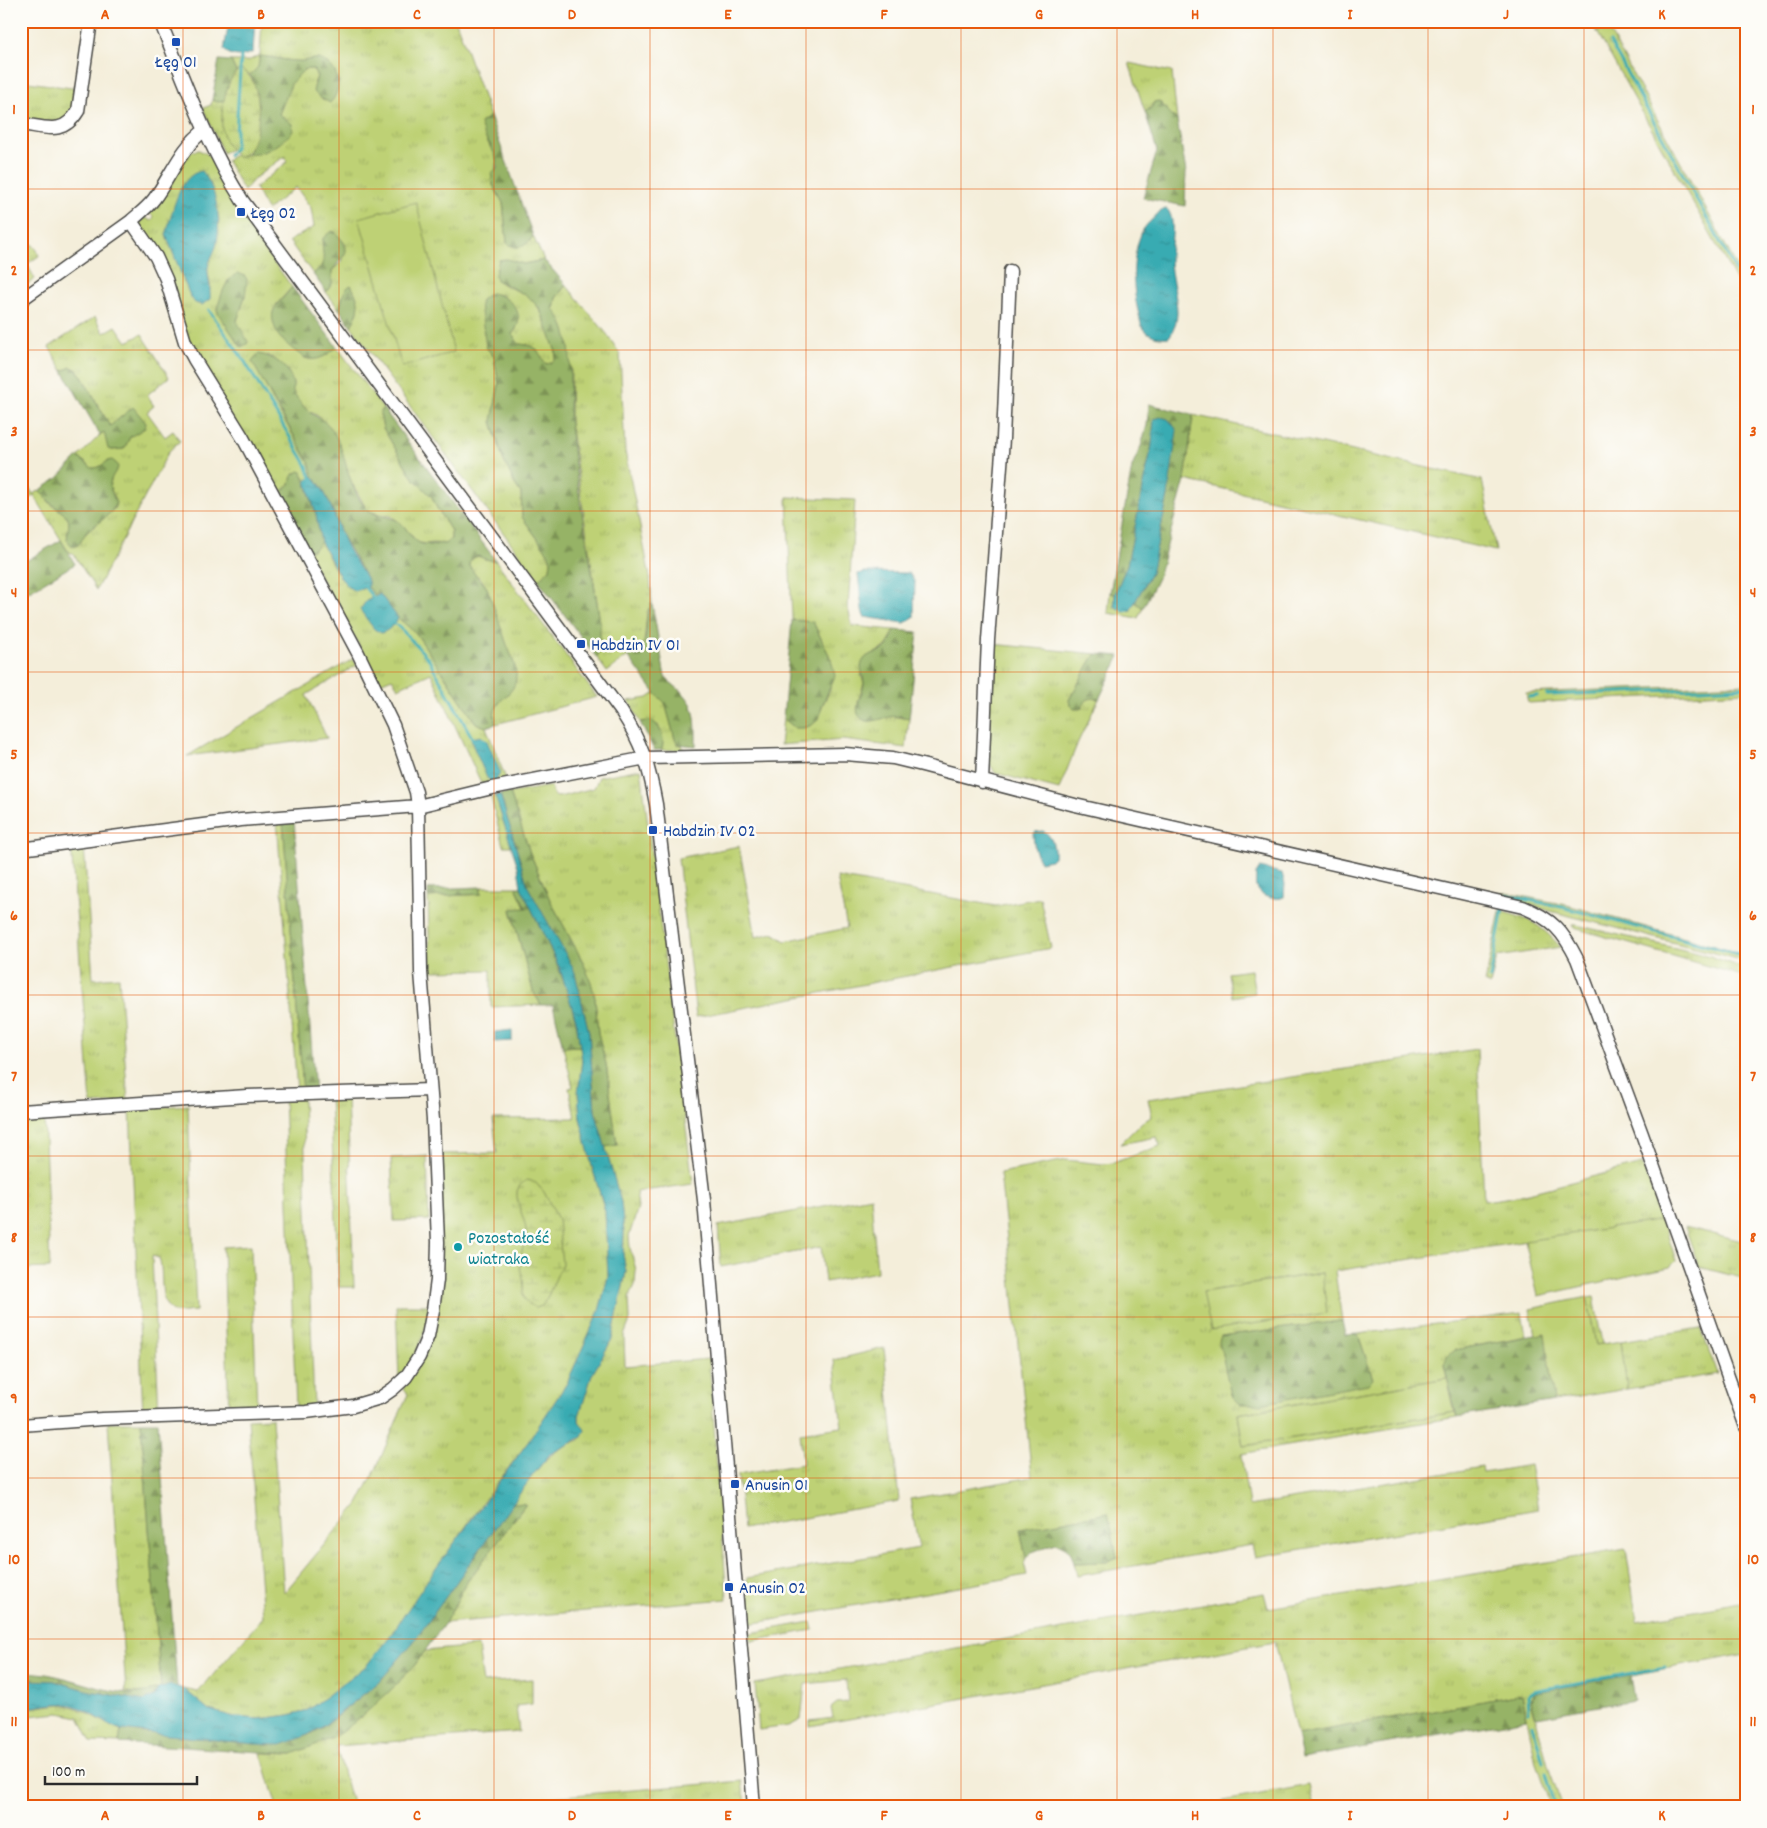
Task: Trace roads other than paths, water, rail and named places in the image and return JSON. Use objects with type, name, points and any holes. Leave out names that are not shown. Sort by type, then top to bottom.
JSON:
[{"type":"street","points":[[21,124],[58,128],[65,127],[74,118],[78,111],[91,21]]},
{"type":"street","points":[[160,21],[205,130],[233,186],[253,216],[621,710],[646,758],[656,804],[704,1200],[754,1807]]},
{"type":"street","points":[[21,300],[132,221],[154,198],[191,141],[205,130]]},
{"type":"street","points":[[21,1425],[102,1419],[306,1412],[363,1404],[380,1398],[393,1389],[406,1377],[419,1357],[428,1336],[434,1310],[437,1280],[438,1242],[430,1090],[421,972],[418,806],[416,792],[392,726],[358,653],[243,438],[185,342],[166,279],[156,257],[132,221]]},
{"type":"street","points":[[982,782],[988,640],[1002,439],[1010,271]]},
{"type":"street","points":[[21,849],[241,820],[418,806],[492,788],[646,758],[845,754],[870,755],[922,765],[982,782],[1173,828],[1523,907],[1541,914],[1556,926],[1569,944],[1584,976],[1746,1427]]},
{"type":"street","points":[[21,1111],[247,1096],[430,1090]]},
{"type":"water","points":[[229,21],[255,21],[253,52],[238,56],[227,53],[224,50]]},
{"type":"water","points":[[202,171],[211,186],[217,205],[218,233],[208,268],[210,299],[202,305],[195,303],[190,296],[166,235],[177,197],[182,187],[187,179]]},
{"type":"water","points":[[1167,209],[1172,219],[1170,265],[1177,315],[1171,335],[1169,337],[1161,337],[1150,334],[1141,325],[1135,295],[1134,264],[1142,231],[1161,210]]},
{"type":"water","points":[[1161,417],[1168,419],[1177,430],[1168,496],[1151,573],[1130,611],[1124,612],[1114,606],[1115,594],[1127,565],[1152,445],[1154,419]]},
{"type":"water","points":[[313,476],[327,498],[344,542],[368,581],[368,587],[355,591],[348,587],[340,577],[321,542],[316,514],[306,481]]},
{"type":"water","points":[[864,572],[909,573],[915,582],[914,618],[904,623],[864,617],[858,574]]},
{"type":"water","points":[[380,594],[398,618],[391,627],[381,633],[374,629],[360,610],[366,601]]},
{"type":"water","points":[[481,736],[487,741],[499,769],[500,773],[496,781],[491,781],[487,778],[473,746],[471,738]]},
{"type":"water","points":[[500,794],[528,887],[575,973],[589,1033],[595,1111],[621,1202],[624,1233],[623,1254],[626,1272],[612,1339],[592,1375],[579,1416],[579,1421],[585,1430],[582,1437],[550,1454],[415,1640],[379,1682],[322,1727],[304,1737],[281,1745],[255,1744],[121,1730],[85,1710],[66,1704],[21,1709],[21,1680],[54,1681],[90,1691],[144,1701],[155,1696],[158,1689],[171,1685],[184,1689],[209,1710],[235,1717],[259,1719],[308,1710],[366,1666],[390,1636],[431,1575],[528,1442],[567,1383],[599,1311],[608,1277],[605,1211],[580,1118],[578,1093],[582,1060],[576,1020],[560,969],[521,887],[518,867],[495,796]]},
{"type":"water","points":[[1043,831],[1049,835],[1052,842],[1054,857],[1051,860],[1040,862],[1035,850],[1033,836],[1035,832]]},
{"type":"water","points":[[1260,868],[1282,873],[1285,884],[1284,897],[1277,899],[1264,896],[1257,890],[1256,874]]},
{"type":"water","points":[[512,1030],[512,1041],[495,1042],[495,1032]]},
{"type":"waterway","points":[[1599,21],[1604,30]]},
{"type":"waterway","points":[[1610,42],[1746,289]]},
{"type":"waterway","points":[[229,155],[235,148],[241,56]]},
{"type":"waterway","points":[[209,310],[245,362],[306,464],[312,480]]},
{"type":"waterway","points":[[364,586],[374,599]]},
{"type":"waterway","points":[[392,621],[428,658],[474,741]]},
{"type":"waterway","points":[[1547,695],[1746,687]]},
{"type":"waterway","points":[[1529,697],[1537,696]]},
{"type":"waterway","points":[[1506,895],[1566,908],[1746,956]]},
{"type":"waterway","points":[[1490,979],[1503,908]]},
{"type":"waterway","points":[[1529,1713],[1528,1695],[1533,1691],[1665,1667]]},
{"type":"waterway","points":[[1533,1726],[1543,1761]]},
{"type":"waterway","points":[[1545,1773],[1555,1807]]},
{"type":"place","name":"Łęg 01","points":[[176,42]]},
{"type":"place","name":"Łęg 02","points":[[241,212]]},
{"type":"place","name":"Habdzin IV 01","points":[[581,644]]},
{"type":"place","name":"Habdzin IV 02","points":[[653,830]]},
{"type":"place","name":"Pozostałość wiatraka","points":[[458,1247]]},
{"type":"place","name":"Anusin 01","points":[[735,1484]]},
{"type":"place","name":"Anusin 02","points":[[729,1587]]}]
